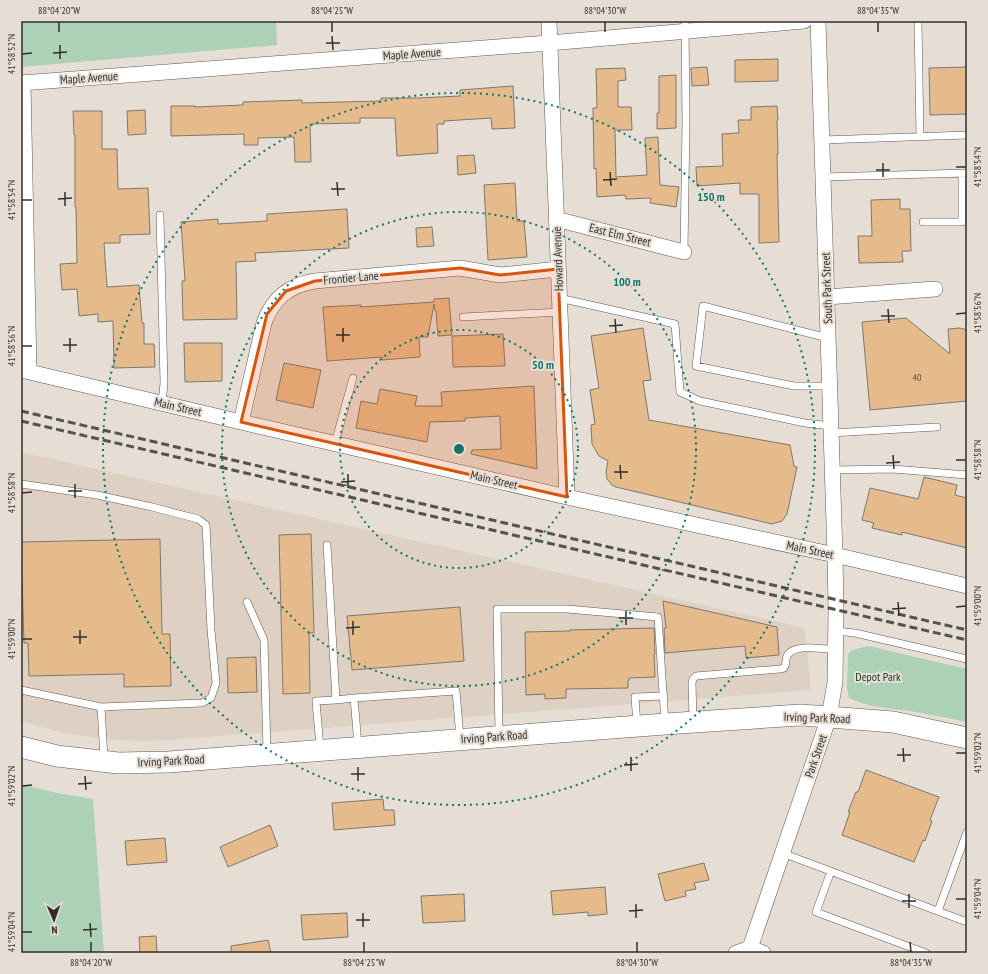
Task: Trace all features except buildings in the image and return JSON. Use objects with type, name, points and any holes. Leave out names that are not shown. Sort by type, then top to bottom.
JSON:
[{"type":"main road","name":"Irving Park Road","points":[[21,747],[57,756],[118,763],[168,762],[800,715],[892,722],[967,738]]},
{"type":"street","name":"Howard Avenue","points":[[549,21],[567,497]]},
{"type":"street","name":"Maple Avenue","points":[[22,83],[550,43],[686,26],[804,21]]},
{"type":"street","name":"South Park Street","points":[[818,21],[835,555]]},
{"type":"street","points":[[22,83],[25,371]]},
{"type":"street","name":"East Elm Street","points":[[556,219],[684,252]]},
{"type":"street","name":"Frontier Lane","points":[[241,422],[267,314],[278,298],[295,286],[305,282],[460,268],[500,275],[558,269]]},
{"type":"street","points":[[827,297],[935,289]]},
{"type":"street","name":"Main Street","points":[[25,371],[567,497],[835,555],[967,586]]},
{"type":"street","name":"Park Street","points":[[750,952],[782,853],[829,717],[836,682],[835,555]]},
{"type":"lane","points":[[918,21],[920,137]]},
{"type":"lane","points":[[684,252],[686,26]]},
{"type":"lane","points":[[822,140],[967,135]]},
{"type":"lane","points":[[823,177],[964,173],[962,222],[923,222]]},
{"type":"lane","points":[[160,215],[164,383],[162,403]]},
{"type":"lane","points":[[462,317],[560,305],[675,324],[680,392],[700,401],[831,429],[937,427]]},
{"type":"lane","points":[[828,338],[703,306],[696,366],[794,386],[830,386]]},
{"type":"lane","points":[[335,443],[353,378]]},
{"type":"lane","points":[[833,470],[893,469],[967,475]]},
{"type":"lane","points":[[21,484],[97,495],[152,506],[198,519],[206,526],[211,630],[216,683],[211,698],[202,703],[101,707],[21,690]]},
{"type":"lane","points":[[327,545],[336,700]]},
{"type":"lane","points":[[247,602],[264,640],[267,754]]},
{"type":"lane","points":[[499,737],[497,609],[568,608],[658,617],[666,724]]},
{"type":"lane","points":[[836,631],[855,633],[967,659]]},
{"type":"lane","points":[[693,722],[692,683],[696,676],[784,668],[786,664],[786,656],[791,650],[799,648],[836,650]]},
{"type":"lane","points":[[320,750],[316,701],[354,698],[456,691],[460,740]]},
{"type":"lane","points":[[637,726],[635,697],[664,696]]},
{"type":"lane","points":[[354,698],[358,748]]},
{"type":"lane","points":[[101,707],[104,761]]},
{"type":"lane","points":[[938,911],[967,832]]},
{"type":"lane","points":[[782,853],[967,922]]},
{"type":"lane","points":[[831,871],[816,912],[926,953]]},
{"type":"highlighted area","points":[[460,268],[500,275],[558,269],[567,497],[241,422],[267,314],[286,291],[315,281]]},
{"type":"shaded area","points":[[21,452],[805,628],[811,690],[170,740],[117,740],[64,733],[34,725],[21,721]]},
{"type":"green space","points":[[21,21],[276,21],[277,45],[21,67]]},
{"type":"green space","name":"Depot Park","points":[[868,646],[967,669],[967,722],[924,713],[871,705],[849,698],[847,688],[848,654],[852,650]]},
{"type":"green space","points":[[21,784],[57,793],[93,799],[104,953],[21,953]]},
{"type":"railway","points":[[21,411],[967,630]]},
{"type":"railway","points":[[21,421],[967,640]]}]
